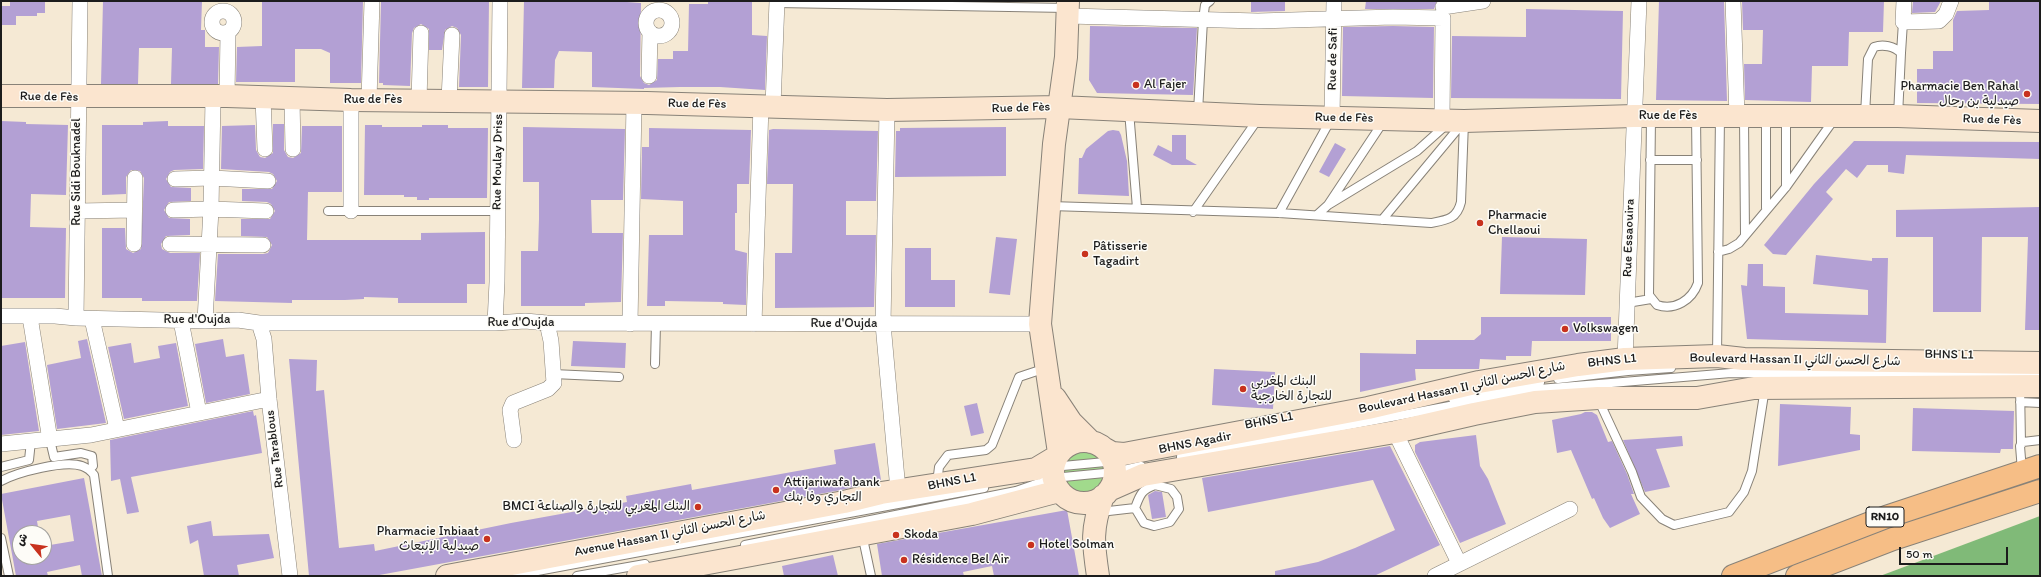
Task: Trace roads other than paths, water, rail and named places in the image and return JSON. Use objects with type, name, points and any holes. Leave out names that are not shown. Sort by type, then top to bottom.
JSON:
[{"type":"main road","name":"RN10","points":[[1733,576],[1886,517],[2031,468]]},
{"type":"main road","name":"RN10","points":[[1797,576],[1893,539],[2040,491]]},
{"type":"street","name":"Rue Sidi Bouknadel","points":[[76,318],[80,1]]},
{"type":"street","points":[[351,211],[360,100],[372,1]]},
{"type":"street","name":"Rue Moulay Driss","points":[[494,323],[497,282],[500,1]]},
{"type":"street","name":"Rue de Safi","points":[[1332,118],[1334,1]]},
{"type":"street","points":[[1094,552],[1057,474],[1052,394],[1040,324],[1049,206],[1059,107],[1066,57],[1068,8],[1203,20],[1272,21],[1393,17],[1482,1]]},
{"type":"street","name":"Rue Essaouira","points":[[1625,359],[1627,303],[1643,116],[1639,1]]},
{"type":"street","points":[[1733,1],[1733,116]]},
{"type":"street","points":[[1904,1],[1903,22],[1939,21],[1946,14],[1951,1]]},
{"type":"street","points":[[754,324],[767,106],[777,2]]},
{"type":"street","points":[[205,321],[210,244],[212,178],[228,33],[234,25],[234,20],[228,6]]},
{"type":"street","points":[[649,76],[650,32],[646,23],[650,8],[654,11],[664,11],[671,18],[672,23],[668,32],[664,35],[654,35],[650,32]]},
{"type":"street","points":[[1443,9],[1452,120]]},
{"type":"street","points":[[419,100],[421,33]]},
{"type":"street","points":[[449,100],[452,35]]},
{"type":"street","name":"Rue de Fès","points":[[1,96],[449,100],[767,106],[887,110],[1059,107],[1260,116],[1452,120],[1643,116],[1898,116],[2040,122]]},
{"type":"street","points":[[263,98],[265,149]]},
{"type":"street","points":[[292,99],[293,149]]},
{"type":"street","points":[[630,324],[634,103]]},
{"type":"street","points":[[887,110],[883,324],[898,490]]},
{"type":"street","points":[[134,244],[135,178]]},
{"type":"street","points":[[175,179],[212,178],[268,181]]},
{"type":"street","points":[[173,210],[211,209],[266,211]]},
{"type":"street","points":[[78,211],[134,210]]},
{"type":"street","points":[[170,244],[263,245]]},
{"type":"street","name":"Rue d'Oujda","points":[[1,316],[55,316],[92,319],[181,321],[238,320],[259,323],[494,323],[525,321],[547,323],[630,324],[1040,324]]},
{"type":"street","points":[[30,317],[50,440]]},
{"type":"street","points":[[92,319],[117,429]]},
{"type":"street","points":[[181,321],[199,413]]},
{"type":"street","name":"Rue Tarablous","points":[[259,323],[264,339],[269,399],[290,576]]},
{"type":"street","points":[[514,440],[511,406],[516,401],[552,387],[554,382],[551,341],[547,323]]},
{"type":"street","name":"Boulevard Hassan II شارع الحسن الثاني","points":[[2026,391],[1754,388],[1697,398],[1598,398],[1518,404],[1395,432],[1143,475],[1105,475],[1112,453],[1124,454],[1406,400],[1479,382],[1578,365],[1625,359],[2040,363]]},
{"type":"street","points":[[1052,394],[1105,475],[1094,527],[1094,552],[1098,576]]},
{"type":"street","points":[[1,444],[50,440],[117,429],[269,399]]},
{"type":"street","points":[[1395,432],[1459,563]]},
{"type":"street","name":"Avenue Hassan II شارع الحسن الثاني","points":[[447,576],[898,490],[1036,469],[1057,474],[1072,443],[1081,441],[1105,475]]},
{"type":"street","points":[[1057,474],[1080,503],[1096,501],[1105,475]]},
{"type":"street","points":[[638,576],[972,514],[1057,474]]},
{"type":"street","points":[[1435,576],[1570,509]]},
{"type":"lane","points":[[1198,113],[1203,20],[1205,5],[1210,1]]},
{"type":"lane","points":[[777,2],[976,3],[1068,8]]},
{"type":"lane","points":[[1898,116],[1903,22]]},
{"type":"lane","points":[[1864,116],[1870,52],[1877,46],[1890,47],[1901,53]]},
{"type":"lane","points":[[1129,110],[1137,208]]},
{"type":"lane","points":[[1193,212],[1260,116]]},
{"type":"lane","points":[[1643,116],[1650,160],[1649,290],[1651,299],[1661,306],[1682,304],[1693,295],[1698,283],[1696,116]]},
{"type":"lane","points":[[1733,116],[1745,235]]},
{"type":"lane","points":[[1718,360],[1718,252],[1733,116]]},
{"type":"lane","points":[[1776,116],[1786,186]]},
{"type":"lane","points":[[1766,208],[1776,116]]},
{"type":"lane","points":[[1718,252],[1734,246],[1745,235],[1766,208],[1786,186],[1836,116]]},
{"type":"lane","points":[[1279,213],[1332,118]]},
{"type":"lane","points":[[1328,205],[1386,118]]},
{"type":"lane","points":[[1317,215],[1328,205],[1417,151],[1452,120]]},
{"type":"lane","points":[[1049,206],[1137,208],[1193,212],[1279,213],[1431,223],[1452,217],[1459,211],[1461,202],[1452,120]]},
{"type":"lane","points":[[1382,220],[1452,120]]},
{"type":"lane","points":[[1650,160],[1697,160]]},
{"type":"lane","points":[[328,211],[497,211]]},
{"type":"lane","points":[[1627,303],[1651,299]]},
{"type":"lane","points":[[655,364],[656,324]]},
{"type":"lane","name":"BHNS L1","points":[[1718,360],[2040,369]]},
{"type":"lane","points":[[937,484],[938,466],[948,455],[986,450],[992,445],[1019,377],[1047,368]]},
{"type":"lane","name":"BHNS L1","points":[[1015,481],[1031,477],[1057,474],[1105,475],[1129,461],[1558,379],[1628,371],[1679,368]]},
{"type":"lane","name":"BHNS Agadir","points":[[1170,460],[1539,389],[1731,373],[2040,374]]},
{"type":"lane","points":[[553,374],[619,377]]},
{"type":"lane","points":[[1598,398],[1632,472],[1640,498],[1662,518],[1674,525],[1728,512],[1744,492],[1752,471],[1765,388]]},
{"type":"lane","points":[[2026,391],[2040,403]]},
{"type":"lane","points":[[2026,391],[2021,443],[2019,449],[2031,468]]},
{"type":"lane","points":[[50,440],[54,457],[81,453],[92,456],[93,466],[90,469]]},
{"type":"lane","points":[[2021,443],[2040,440]]},
{"type":"lane","points":[[1,467],[29,460],[31,458],[31,441]]},
{"type":"lane","points":[[1,481],[30,471],[69,464],[90,469],[94,475],[108,576]]},
{"type":"lane","name":"BHNS Agadir","points":[[1105,475],[1147,464]]},
{"type":"lane","points":[[739,546],[1016,491],[1057,474]]},
{"type":"lane","points":[[1105,475],[1134,508],[1144,523],[1154,526],[1170,522],[1179,509],[1177,497],[1171,489],[1155,485],[1146,488],[1141,494],[1134,508]]},
{"type":"lane","name":"BHNS L1","points":[[511,576],[992,486]]},
{"type":"lane","points":[[862,534],[871,576]]},
{"type":"lane","points":[[1,538],[9,576]]},
{"type":"lane","points":[[577,576],[654,562]]},
{"type":"place","name":"Al Fajer","points":[[1136,85]]},
{"type":"place","name":"Pharmacie Ben Rahal صيدلية بن رحال","points":[[2027,94]]},
{"type":"place","name":"Pharmacie Chellaoui","points":[[1480,223]]},
{"type":"place","name":"Pâtisserie Tagadirt","points":[[1085,254]]},
{"type":"place","name":"Volkswagen","points":[[1565,329]]},
{"type":"place","name":"البنك المغربي للتجارة الخارجية","points":[[1243,389]]},
{"type":"place","name":"Attijariwafa bank التجاري وفا بنك","points":[[776,490]]},
{"type":"place","name":"BMCI البنك المغربي للتجارة والصناعة","points":[[698,507]]},
{"type":"place","name":"Skoda","points":[[896,535]]},
{"type":"place","name":"Pharmacie Inbiaat صيدلية الإنبعاث","points":[[487,539]]},
{"type":"place","name":"Hotel Solman","points":[[1031,545]]},
{"type":"place","name":"Résidence Bel Air","points":[[904,560]]}]
